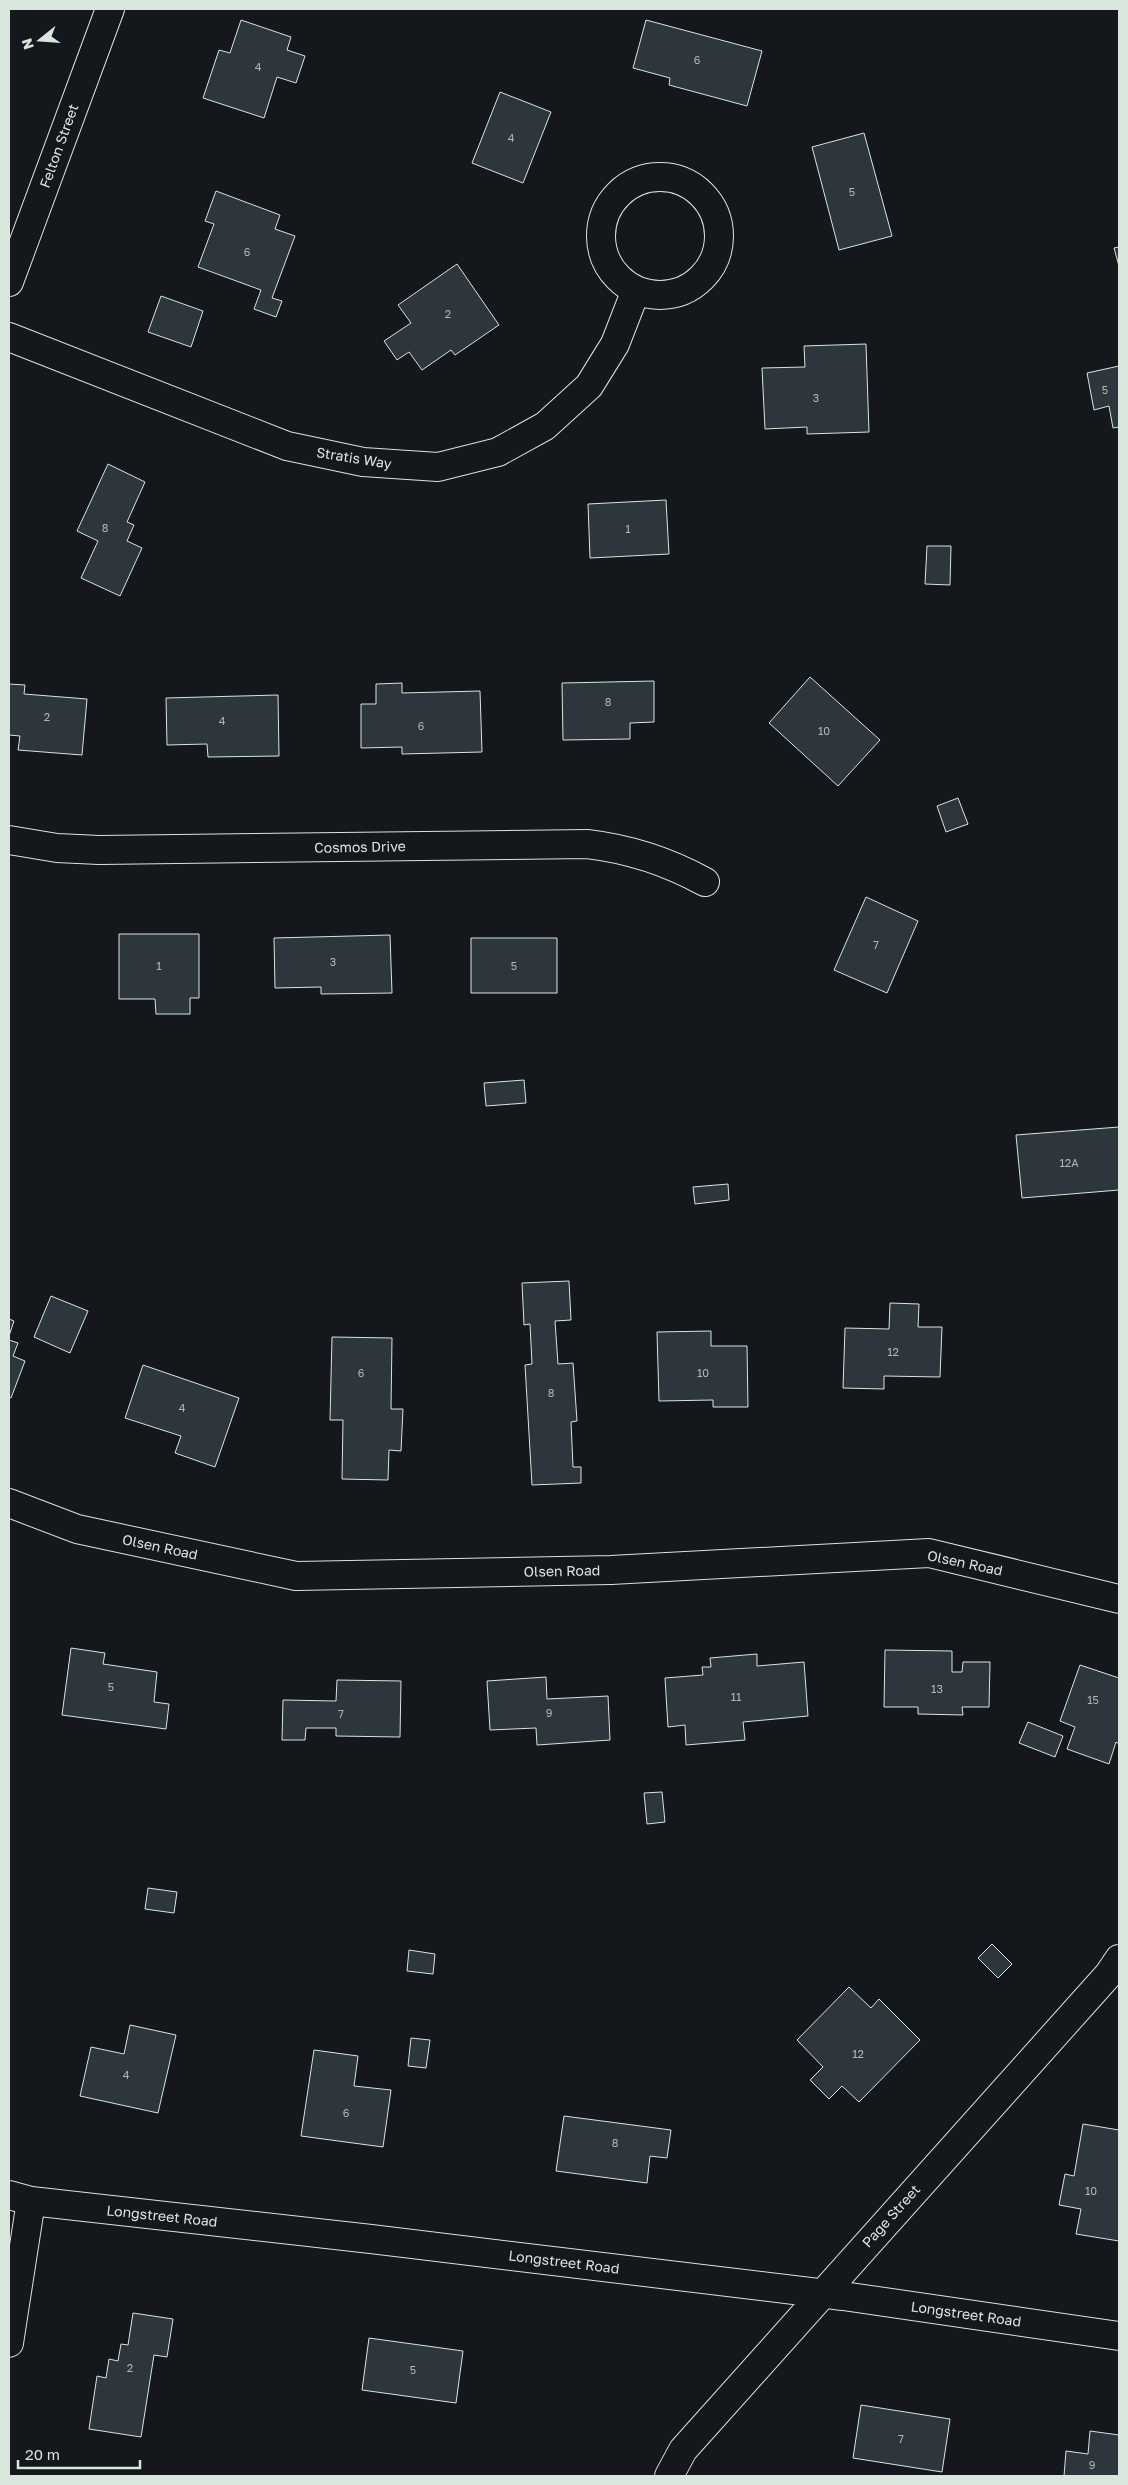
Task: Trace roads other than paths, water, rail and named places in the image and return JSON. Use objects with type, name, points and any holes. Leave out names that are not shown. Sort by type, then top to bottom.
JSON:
[{"type":"street","name":"Felton Street","points":[[9,282],[110,9]]},
{"type":"street","points":[[651,177],[671,178],[691,185],[706,198],[716,216],[720,236],[716,256],[706,274],[690,287],[673,294],[654,295],[636,290],[620,280],[608,264],[602,247],[602,228],[607,210],[618,194],[633,183],[651,177]]},
{"type":"street","name":"Stratis Way","points":[[9,337],[287,446],[363,462],[438,467],[498,452],[545,426],[589,386],[615,344],[636,290]]},
{"type":"street","name":"Cosmos Drive","points":[[9,840],[57,848],[98,850],[587,844],[619,848],[650,856],[680,868],[705,882]]},
{"type":"street","name":"Olsen Road","points":[[9,1503],[77,1529],[296,1576],[611,1570],[929,1554],[1119,1600]]},
{"type":"street","name":"Page Street","points":[[669,2476],[683,2450],[1109,1974],[1119,1959]]},
{"type":"street","points":[[9,2343],[20,2198]]},
{"type":"street","name":"Longstreet Road","points":[[20,2198],[822,2294],[1119,2336]]}]
